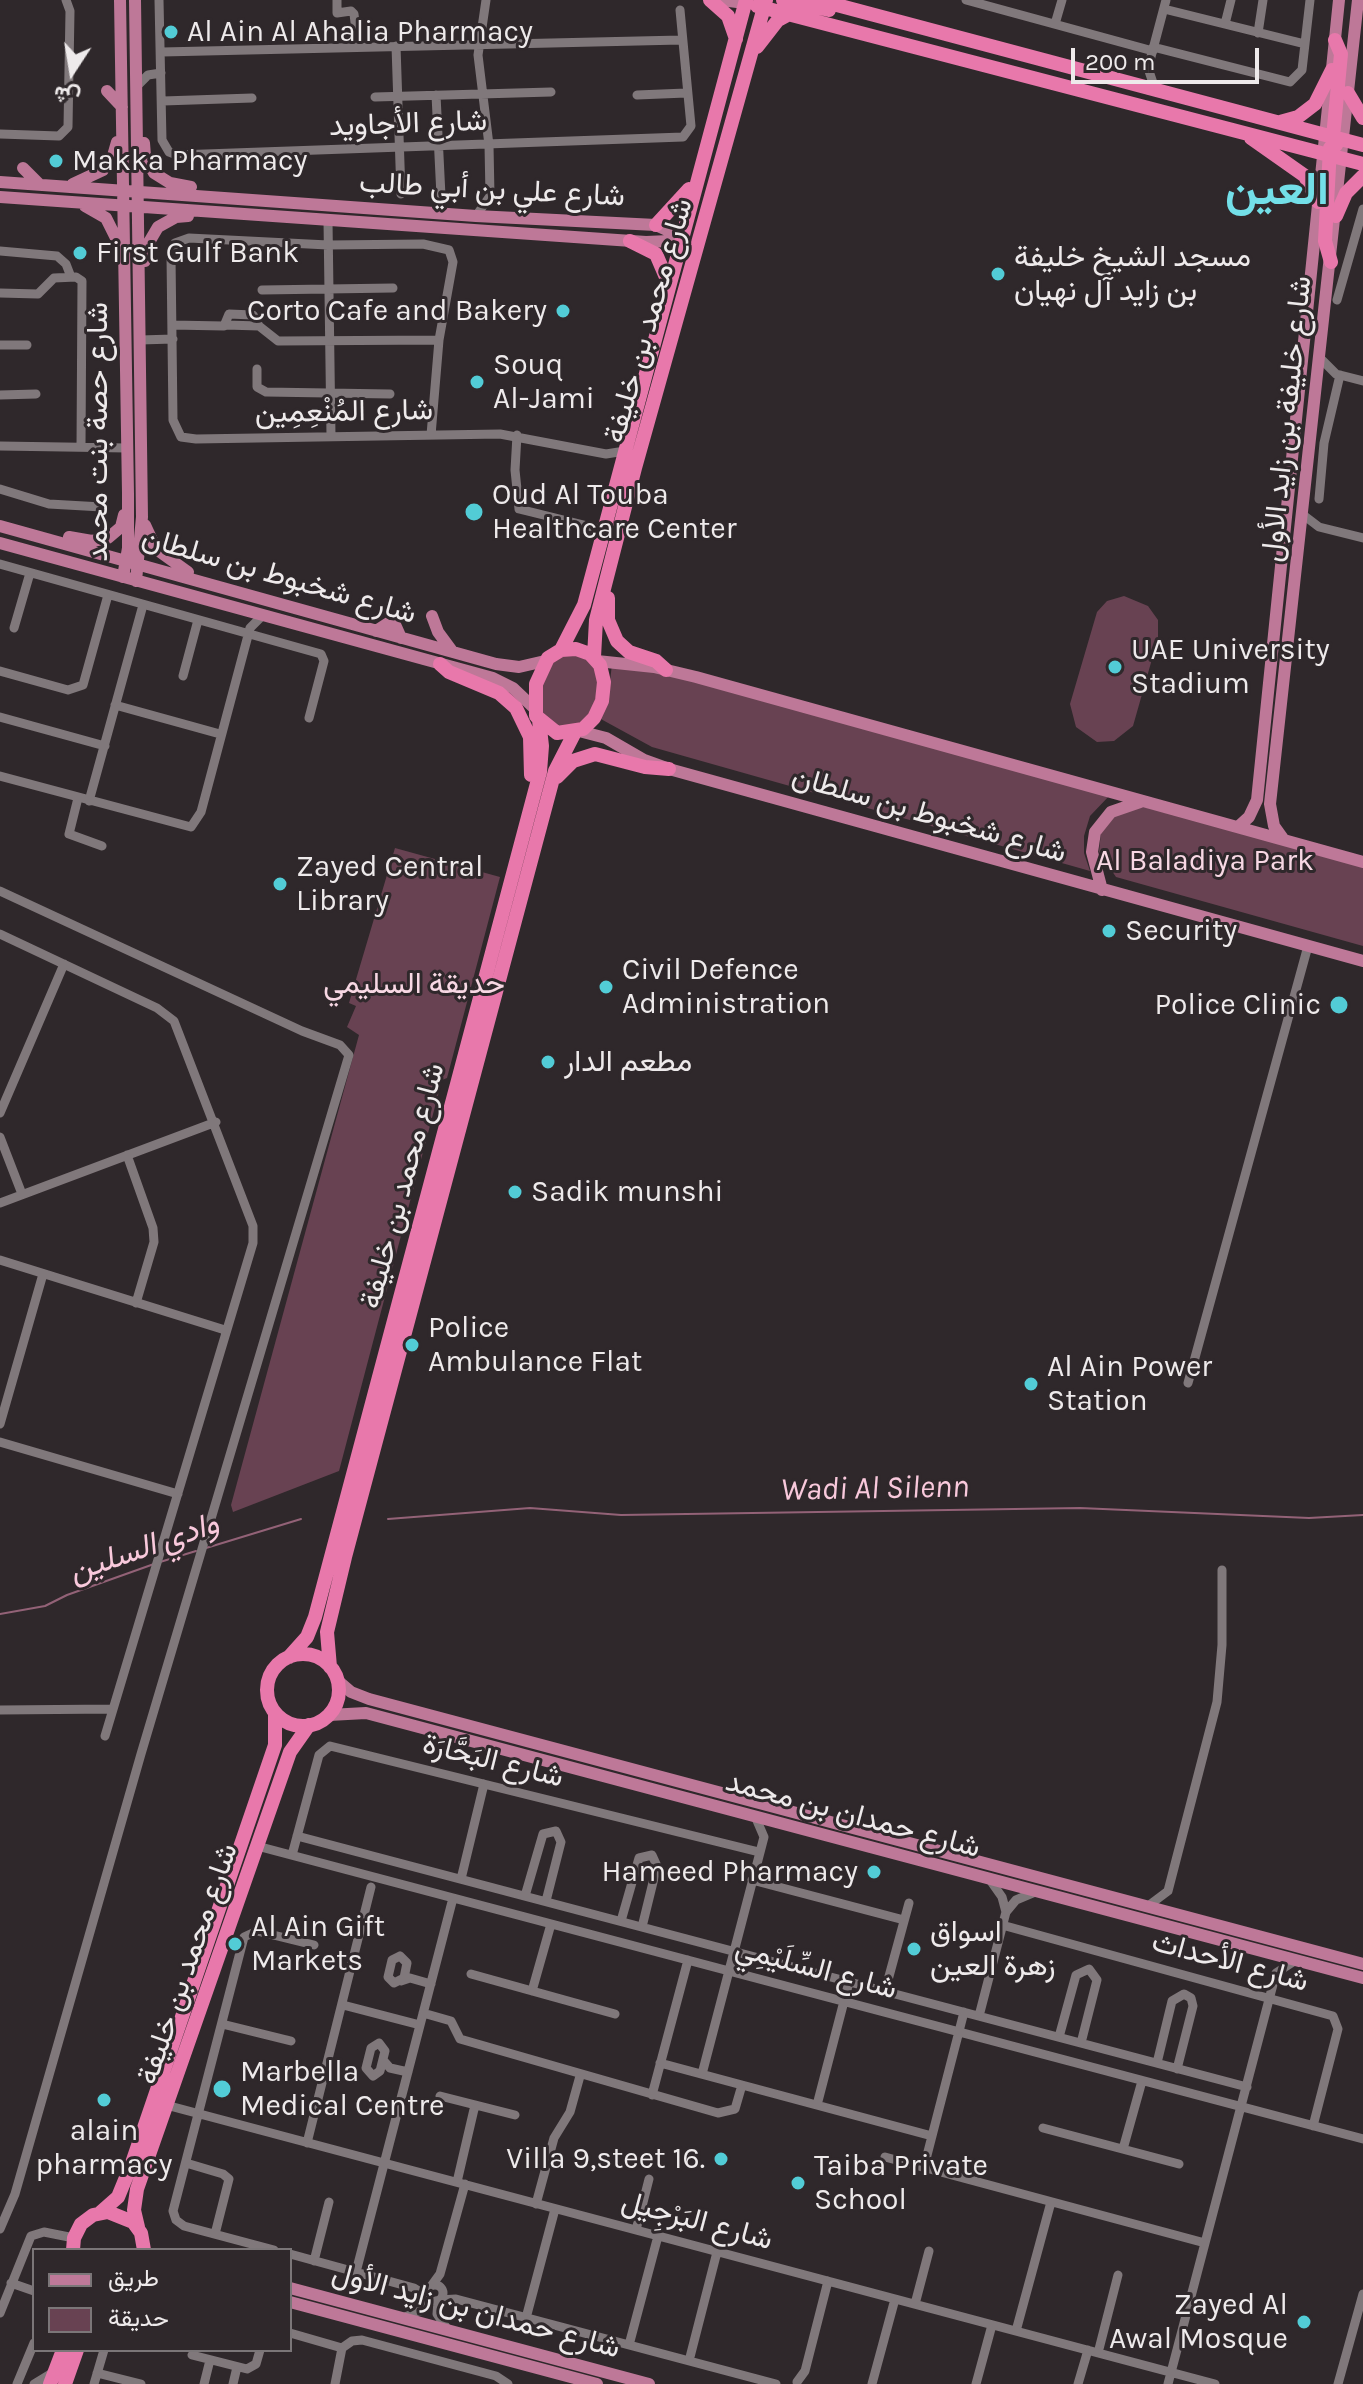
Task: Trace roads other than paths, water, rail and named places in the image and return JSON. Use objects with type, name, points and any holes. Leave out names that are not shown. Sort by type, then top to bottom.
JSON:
[{"type":"highway","points":[[710,0],[728,16],[736,39]]},
{"type":"highway","points":[[818,0],[1276,122],[1333,146],[1363,164]]},
{"type":"highway","points":[[736,108],[735,86],[755,2],[845,14],[865,12]]},
{"type":"highway","name":"شارع محمد بن خليفة","points":[[561,650],[584,605],[696,179],[736,39],[755,2]]},
{"type":"highway","name":"شارع محمد بن خليفة","points":[[595,659],[594,630],[605,582],[750,58],[755,2]]},
{"type":"highway","points":[[750,58],[787,6]]},
{"type":"highway","points":[[787,6],[984,63],[1241,130],[1333,146],[1363,145]]},
{"type":"highway","points":[[1331,262],[1325,241],[1341,54],[1335,40]]},
{"type":"highway","points":[[969,71],[984,63]]},
{"type":"highway","points":[[1276,122],[1293,119],[1309,109],[1323,93],[1332,70]]},
{"type":"highway","points":[[1348,93],[1363,118]]},
{"type":"highway","points":[[1218,124],[1244,123],[1363,155]]},
{"type":"highway","points":[[668,351],[665,337],[686,249],[680,236],[705,220],[697,207],[711,152],[710,130]]},
{"type":"highway","points":[[1241,130],[1305,176],[1318,202]]},
{"type":"highway","points":[[1336,216],[1346,193],[1363,176]]},
{"type":"highway","points":[[656,225],[678,204],[696,179]]},
{"type":"highway","points":[[630,241],[656,254],[668,283]]},
{"type":"highway","points":[[605,582],[608,620],[613,636],[629,652],[656,661],[666,670]]},
{"type":"highway","points":[[561,650],[581,650],[595,659],[604,682],[602,701],[590,723],[577,732],[557,733],[536,714],[536,684],[545,661],[561,650]]},
{"type":"highway","points":[[440,664],[499,693],[524,719],[532,747],[530,808]]},
{"type":"highway","name":"شارع محمد بن خليفة","points":[[289,1657],[307,1637],[315,1617],[530,808],[541,763],[536,714]]},
{"type":"highway","name":"شارع محمد بن خليفة","points":[[334,1674],[327,1632],[345,1557],[549,792],[558,763],[577,732]]},
{"type":"highway","points":[[549,792],[565,766],[587,755],[605,754],[645,767],[669,769]]},
{"type":"highway","points":[[311,1655],[334,1674],[338,1695],[329,1715],[309,1725],[294,1725],[275,1713],[268,1700],[269,1678],[277,1665],[289,1657],[311,1655]]},
{"type":"highway","name":"شارع محمد بن خليفة","points":[[73,2244],[81,2224],[118,2197],[132,2163],[275,1745],[275,1713]]},
{"type":"highway","name":"شارع محمد بن خليفة","points":[[141,2238],[135,2196],[290,1752],[309,1725]]},
{"type":"highway","points":[[101,2212],[121,2214],[141,2238]]},
{"type":"highway","points":[[52,2378],[62,2352]]},
{"type":"highway","points":[[65,2384],[76,2352]]},
{"type":"main road","name":"شارع حصة بنت محمد","points":[[120,0],[128,493],[134,561]]},
{"type":"main road","name":"شارع حصة بنت محمد","points":[[130,579],[142,517],[136,102],[138,0]]},
{"type":"main road","points":[[721,0],[755,2]]},
{"type":"main road","name":"شارع خليفة بن زايد الأول","points":[[1284,840],[1274,826],[1270,810],[1336,216],[1332,70],[1339,0]]},
{"type":"main road","name":"شارع خليفة بن زايد الأول","points":[[1238,827],[1256,804],[1318,202],[1348,93],[1358,0]]},
{"type":"main road","points":[[107,41],[120,26]]},
{"type":"main road","points":[[64,186],[87,180],[108,164],[117,148],[122,107],[107,91]]},
{"type":"main road","points":[[136,102],[142,122],[145,156],[154,173],[180,186],[218,190],[237,197]]},
{"type":"main road","points":[[23,168],[40,185]]},
{"type":"main road","name":"شارع علي بن أبي طالب","points":[[0,182],[476,216],[656,225],[680,236]]},
{"type":"main road","name":"شارع علي بن أبي طالب","points":[[0,197],[630,241],[665,242],[680,236]]},
{"type":"main road","points":[[26,199],[83,206],[106,218],[119,237],[124,278]]},
{"type":"main road","points":[[140,295],[148,244],[158,227],[176,217],[233,214]]},
{"type":"main road","points":[[1290,478],[1309,454],[1301,444],[1305,390],[1300,376]]},
{"type":"main road","points":[[40,537],[61,535],[92,541],[108,538],[121,527],[128,493]]},
{"type":"main road","points":[[1288,495],[1297,502],[1287,595],[1292,614]]},
{"type":"main road","points":[[142,517],[152,542],[164,557],[215,586]]},
{"type":"main road","name":"شارع شخبوط بن سلطان","points":[[2,524],[507,666],[545,661]]},
{"type":"main road","name":"شارع شخبوط بن سلطان","points":[[0,543],[503,682],[536,714]]},
{"type":"main road","points":[[152,585],[144,578],[144,572],[230,596],[252,596]]},
{"type":"main road","points":[[432,616],[438,632],[452,651]]},
{"type":"main road","points":[[595,659],[666,670],[1363,862]]},
{"type":"main road","points":[[1265,717],[1271,728],[1268,761],[1275,766]]},
{"type":"main road","name":"شارع شخبوط بن سلطان","points":[[577,732],[606,738],[669,769],[1363,961]]},
{"type":"main road","points":[[1102,890],[1092,852],[1095,832],[1117,808],[1143,801]]},
{"type":"main road","name":"شارع حمدان بن محمد","points":[[334,1674],[351,1692],[369,1699],[1363,1964]]},
{"type":"main road","name":"شارع حمدان بن محمد","points":[[329,1715],[366,1713],[1363,1978]]},
{"type":"main road","name":"شارع حمدان بن زايد الأول","points":[[292,2289],[649,2384]]},
{"type":"main road","name":"شارع حمدان بن زايد الأول","points":[[292,2303],[597,2384]]},
{"type":"street","points":[[0,134],[59,136],[68,127],[70,11],[66,0]]},
{"type":"street","name":"شارع الأجاويد","points":[[159,0],[162,52],[157,73],[163,101],[163,145],[177,155],[683,137],[691,126],[680,10]]},
{"type":"street","points":[[337,0],[337,13],[351,11],[354,14],[358,47]]},
{"type":"street","points":[[476,216],[490,196],[489,145],[480,94],[479,45],[486,0]]},
{"type":"street","points":[[966,0],[1286,82],[1301,73],[1310,0]]},
{"type":"street","points":[[1055,24],[1062,0]]},
{"type":"street","points":[[1225,24],[1231,0]]},
{"type":"street","points":[[1258,33],[1263,0]]},
{"type":"street","points":[[1132,83],[1148,68],[1165,4],[1225,24],[1305,44]]},
{"type":"street","points":[[162,52],[681,40]]},
{"type":"street","points":[[396,46],[401,194]]},
{"type":"street","points":[[136,57],[142,68],[157,73]]},
{"type":"street","points":[[1148,68],[1155,89]]},
{"type":"street","points":[[136,87],[157,73]]},
{"type":"street","points":[[375,97],[551,92]]},
{"type":"street","points":[[637,95],[686,93]]},
{"type":"street","points":[[436,95],[441,196]]},
{"type":"street","points":[[163,101],[252,98]]},
{"type":"street","points":[[490,196],[507,218]]},
{"type":"street","points":[[1337,300],[1363,209]]},
{"type":"street","points":[[328,221],[331,436]]},
{"type":"street","name":"شارع المُنْعِمِين","points":[[439,340],[453,262],[452,254],[444,248],[416,244],[328,245],[178,240],[171,256],[173,420],[181,437],[517,435],[606,454],[625,451]]},
{"type":"street","points":[[0,251],[57,256],[66,264],[71,277]]},
{"type":"street","points":[[0,293],[38,294],[51,278],[81,279],[84,289],[81,447]]},
{"type":"street","points":[[262,290],[393,288]]},
{"type":"street","points":[[172,325],[226,325],[229,314],[251,315],[278,341],[439,340],[431,435]]},
{"type":"street","points":[[140,340],[173,339]]},
{"type":"street","points":[[0,345],[27,345]]},
{"type":"street","points":[[1320,358],[1338,374]]},
{"type":"street","points":[[257,369],[257,387],[266,392],[331,390],[390,394]]},
{"type":"street","points":[[1319,499],[1324,443],[1338,374]]},
{"type":"street","points":[[1317,384],[1323,376],[1338,374],[1363,381]]},
{"type":"street","points":[[0,395],[36,394]]},
{"type":"street","points":[[517,435],[515,470],[519,509],[604,530]]},
{"type":"street","points":[[0,446],[127,448]]},
{"type":"street","points":[[606,454],[619,472]]},
{"type":"street","points":[[0,489],[49,504],[102,507]]},
{"type":"street","points":[[1302,514],[1319,527],[1363,538]]},
{"type":"street","points":[[1300,537],[1319,527]]},
{"type":"street","points":[[0,564],[198,620],[249,631],[323,656],[309,718]]},
{"type":"street","points":[[14,628],[30,573]]},
{"type":"street","points":[[0,671],[68,690],[83,685],[108,595]]},
{"type":"street","points":[[89,801],[143,605]]},
{"type":"street","points":[[244,610],[249,631]]},
{"type":"street","points":[[0,776],[191,827],[201,812],[249,631],[263,615]]},
{"type":"street","points":[[183,676],[198,620]]},
{"type":"street","points":[[115,705],[220,734]]},
{"type":"street","points":[[0,717],[105,746]]},
{"type":"street","points":[[78,798],[69,834],[102,846]]},
{"type":"street","points":[[0,891],[302,1031],[340,1045],[349,1055],[207,1541],[141,1754],[15,2194],[0,2229]]},
{"type":"street","points":[[0,934],[157,1008],[174,1021],[216,1122],[253,1234],[157,1570],[105,1736]]},
{"type":"street","points":[[1188,1383],[1308,946]]},
{"type":"street","points":[[0,1113],[64,964]]},
{"type":"street","points":[[0,1203],[216,1122]]},
{"type":"street","points":[[0,1137],[22,1194]]},
{"type":"street","points":[[127,1155],[153,1228],[154,1242],[136,1303]]},
{"type":"street","points":[[0,1260],[225,1330]]},
{"type":"street","points":[[0,1424],[43,1274]]},
{"type":"street","points":[[0,1442],[178,1494]]},
{"type":"street","points":[[1177,1913],[1168,1891],[1219,1693],[1222,1570]]},
{"type":"street","points":[[0,1710],[113,1709]]},
{"type":"street","name":"شارع البَحَّارَة","points":[[292,1855],[319,1755],[326,1747],[759,1852]]},
{"type":"street","points":[[461,1879],[484,1784]]},
{"type":"street","points":[[755,1816],[764,1837]]},
{"type":"street","points":[[702,2074],[759,1852],[764,1837],[782,1823]]},
{"type":"street","points":[[525,1896],[543,1834],[556,1831],[561,1842],[546,1901]]},
{"type":"street","name":"شارع السِّلَيْمِي","points":[[297,1836],[1247,2087]]},
{"type":"street","name":"شارع السِّلَيْمِي","points":[[257,1846],[1363,2139]]},
{"type":"street","points":[[621,1921],[639,1858],[652,1855],[657,1866],[642,1927]]},
{"type":"street","points":[[988,1878],[999,1890],[1006,1912]]},
{"type":"street","points":[[752,1880],[904,1920]]},
{"type":"street","points":[[307,2143],[371,1887]]},
{"type":"street","points":[[1148,1906],[1168,1891]]},
{"type":"street","points":[[979,2016],[1006,1912],[1016,1900],[1037,1892]]},
{"type":"street","points":[[356,2272],[453,1898]]},
{"type":"street","points":[[885,1991],[909,1903]]},
{"type":"street","points":[[578,1931],[583,1911]]},
{"type":"street","points":[[532,1991],[551,1924]]},
{"type":"street","name":"شارع الأحداث","points":[[1002,1925],[1330,2014],[1337,2022],[1313,2126]]},
{"type":"street","points":[[267,2248],[180,2224],[174,2216],[246,1934],[257,1931],[314,1945]]},
{"type":"street","points":[[1089,1969],[1094,1950]]},
{"type":"street","points":[[1168,2384],[1276,1973],[1265,1952]]},
{"type":"street","points":[[652,2095],[688,1960]]},
{"type":"street","points":[[1276,1973],[1296,1960]]},
{"type":"street","points":[[1059,2037],[1076,1975],[1089,1969]]},
{"type":"street","points":[[1081,2043],[1097,1980],[1089,1969]]},
{"type":"street","points":[[471,1974],[615,2014]]},
{"type":"street","points":[[406,1977],[431,1984]]},
{"type":"street","points":[[817,2105],[849,1982]]},
{"type":"street","points":[[1157,2063],[1172,2001],[1184,1994],[1191,1998],[1193,2006],[1177,2069]]},
{"type":"street","points":[[343,2005],[420,2025]]},
{"type":"street","points":[[924,2167],[964,2012]]},
{"type":"street","points":[[423,2013],[451,2021],[460,2039],[567,2068],[580,2076],[726,2114],[737,2106],[742,2085]]},
{"type":"street","points":[[222,2024],[291,2041]]},
{"type":"street","points":[[1116,2074],[1121,2054]]},
{"type":"street","points":[[660,2063],[932,2136]]},
{"type":"street","points":[[384,2066],[408,2072]]},
{"type":"street","points":[[536,2204],[554,2138],[570,2112],[580,2076]]},
{"type":"street","points":[[1123,2149],[1142,2081]]},
{"type":"street","points":[[440,2096],[515,2115]]},
{"type":"street","name":"شارع البَرْجِيل","points":[[166,2105],[1215,2384]]},
{"type":"street","points":[[403,2318],[420,2312],[440,2274],[475,2105]]},
{"type":"street","points":[[1043,2128],[1179,2164]]},
{"type":"street","points":[[885,2157],[1205,2243]]},
{"type":"street","points":[[186,2163],[223,2174],[229,2179],[215,2234]]},
{"type":"street","points":[[636,2230],[649,2179]]},
{"type":"street","points":[[314,2261],[329,2202]]},
{"type":"street","points":[[1016,2331],[1051,2202]]},
{"type":"street","points":[[526,2318],[555,2209]]},
{"type":"street","points":[[0,2313],[31,2236],[44,2232],[73,2244]]},
{"type":"street","points":[[629,2345],[658,2236]]},
{"type":"street","points":[[915,2304],[929,2251]]},
{"type":"street","points":[[689,2361],[717,2252]]},
{"type":"street","points":[[292,2255],[414,2288],[434,2290],[456,2299],[776,2384]]},
{"type":"street","points":[[1078,2384],[1093,2352],[1118,2275]]},
{"type":"street","points":[[798,2384],[805,2371],[828,2281]]},
{"type":"street","points":[[11,2283],[32,2290]]},
{"type":"street","points":[[434,2290],[439,2300],[437,2314],[448,2330]]},
{"type":"street","points":[[1338,2384],[1363,2294]]},
{"type":"street","points":[[439,2300],[456,2299]]},
{"type":"street","points":[[872,2384],[895,2299]]},
{"type":"street","points":[[976,2384],[992,2325]]},
{"type":"street","points":[[292,2334],[342,2348]]},
{"type":"street","points":[[335,2384],[342,2348],[352,2341],[362,2340],[496,2376],[508,2384]]},
{"type":"street","points":[[32,2348],[18,2382],[32,2384],[52,2378]]},
{"type":"street","points":[[94,2384],[103,2352]]},
{"type":"street","points":[[192,2355],[237,2367],[254,2366],[259,2352]]},
{"type":"street","points":[[204,2384],[210,2360]]},
{"type":"street","points":[[233,2384],[237,2367]]},
{"type":"street","points":[[97,2373],[141,2384]]},
{"type":"waterway","name":"Wadi Al Silenn","points":[[388,1519],[530,1508],[621,1515],[1080,1508],[1309,1518],[1363,1515]]},
{"type":"waterway","name":"وادي السلين","points":[[206,1548],[301,1519]]},
{"type":"waterway","name":"وادي السلين","points":[[160,1562],[196,1551]]},
{"type":"waterway","name":"وادي السلين","points":[[0,1614],[45,1606],[154,1564]]},
{"type":"place","name":"Al Ain Al Ahalia Pharmacy","points":[[171,32]]},
{"type":"place","name":"Makka Pharmacy","points":[[56,161]]},
{"type":"place","name":"First Gulf Bank","points":[[80,253]]},
{"type":"place","name":"مسجد الشيخ خليفة بن زايد آل نهيان","points":[[998,274]]},
{"type":"place","name":"Corto Cafe and Bakery","points":[[563,311]]},
{"type":"place","name":"Souq Al-Jami","points":[[477,382]]},
{"type":"place","name":"Oud Al Touba Healthcare Center","points":[[474,512]]},
{"type":"place","name":"UAE University Stadium","points":[[1115,667]]},
{"type":"place","name":"Zayed Central Library","points":[[280,884]]},
{"type":"place","name":"Security","points":[[1109,931]]},
{"type":"place","name":"Civil Defence Administration","points":[[606,987]]},
{"type":"place","name":"Police Clinic","points":[[1339,1005]]},
{"type":"place","name":"مطعم الدار","points":[[548,1062]]},
{"type":"place","name":"Sadik munshi","points":[[515,1192]]},
{"type":"place","name":"Police Ambulance Flat","points":[[412,1345]]},
{"type":"place","name":"Al Ain Power Station","points":[[1031,1384]]},
{"type":"place","name":"Hameed Pharmacy","points":[[874,1872]]},
{"type":"place","name":"Al Ain Gift Markets","points":[[235,1944]]},
{"type":"place","name":"اسواق زهرة العين","points":[[914,1949]]},
{"type":"place","name":"Marbella Medical Centre","points":[[222,2089]]},
{"type":"place","name":"alain pharmacy","points":[[104,2100]]},
{"type":"place","name":"Villa 9,steet 16.","points":[[721,2159]]},
{"type":"place","name":"Taiba Private School","points":[[798,2183]]},
{"type":"place","name":"Zayed Al Awal Mosque","points":[[1304,2322]]},
{"type":"district","name":"العين","points":[[1277,191]]},
{"type":"park label","name":"Al Baladiya Park","points":[[1205,861]]},
{"type":"park label","name":"حديقة السليمي","points":[[414,984]]}]
